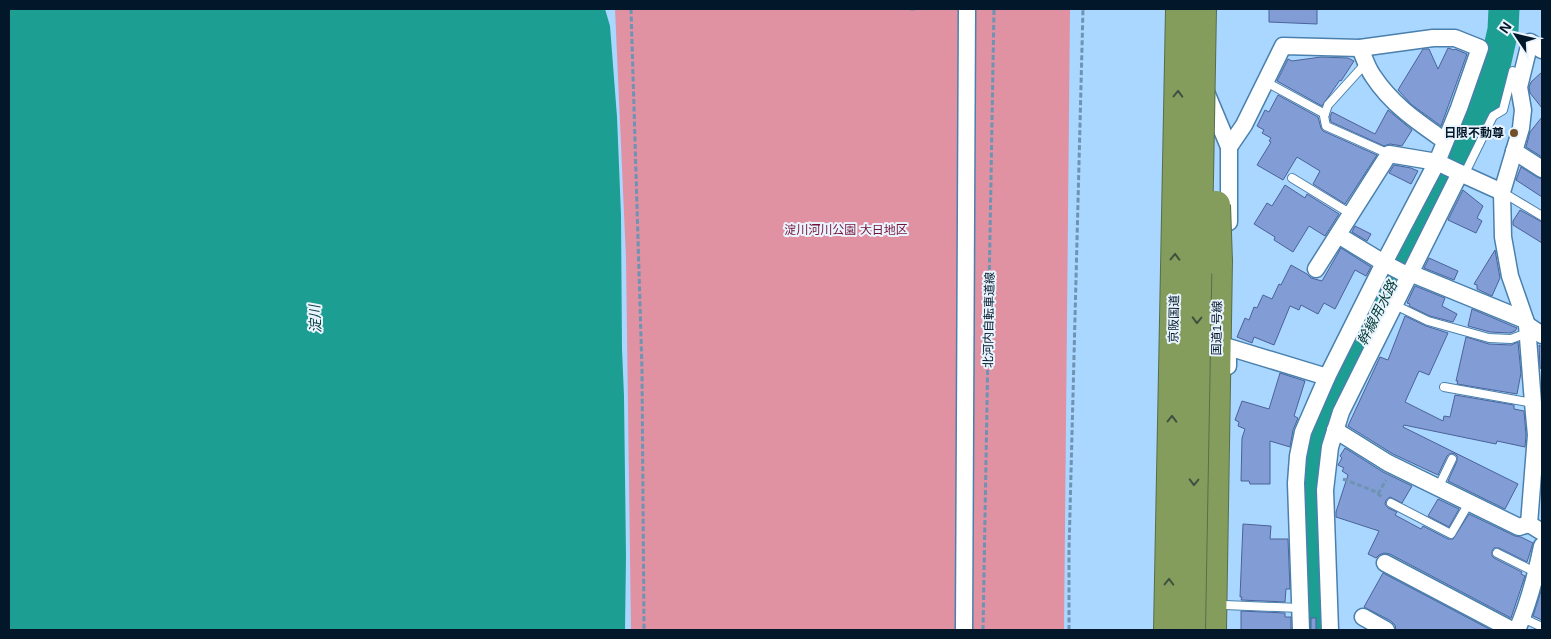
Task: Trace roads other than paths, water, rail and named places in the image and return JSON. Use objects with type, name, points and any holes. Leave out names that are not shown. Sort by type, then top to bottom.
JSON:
[{"type":"highway","name":"京阪国道","points":[[1168,630],[1180,9]]},
{"type":"highway","name":"京阪国道","points":[[1191,630],[1202,18]]},
{"type":"highway","name":"国道1号線","points":[[1202,18],[1215,173],[1218,261],[1212,630]]},
{"type":"street","name":"北河内自転車道線","points":[[964,630],[967,9]]},
{"type":"street","points":[[1170,9],[1229,147],[1224,630]]},
{"type":"street","points":[[1229,147],[1244,126],[1283,46],[1363,55],[1433,38],[1456,38],[1480,48],[1445,141],[1439,163],[1327,377],[1304,432],[1298,456],[1296,483],[1301,630]]},
{"type":"street","points":[[1336,430],[1388,463],[1438,488],[1519,527],[1535,528],[1536,435],[1530,328],[1510,276],[1502,237],[1502,192],[1521,128],[1523,110],[1519,88],[1530,42],[1542,50]]},
{"type":"street","points":[[1363,55],[1372,75],[1391,100],[1411,118],[1445,141]]},
{"type":"street","points":[[1514,151],[1542,169]]},
{"type":"street","points":[[1316,269],[1389,154],[1439,163],[1502,192]]},
{"type":"street","points":[[1330,630],[1325,490],[1330,447],[1341,412],[1460,173]]},
{"type":"street","points":[[1338,235],[1387,265],[1530,328]]},
{"type":"street","points":[[1228,347],[1327,377]]},
{"type":"street","points":[[1385,563],[1517,626],[1537,573],[1542,546]]},
{"type":"street","points":[[1363,616],[1386,630]]},
{"type":"lane","points":[[1363,55],[1328,105],[1324,116],[1326,126],[1389,154]]},
{"type":"lane","points":[[1460,173],[1493,116],[1503,110],[1513,71]]},
{"type":"lane","points":[[1266,82],[1325,114]]},
{"type":"lane","points":[[1292,178],[1351,214]]},
{"type":"lane","points":[[1502,192],[1542,216]]},
{"type":"lane","points":[[1395,305],[1428,321],[1489,338],[1511,339],[1530,328]]},
{"type":"lane","points":[[1444,387],[1533,403]]},
{"type":"lane","points":[[1438,488],[1452,459]]},
{"type":"lane","points":[[1391,502],[1451,534],[1469,503]]},
{"type":"lane","points":[[1497,553],[1537,573]]},
{"type":"lane","points":[[1225,605],[1300,608]]},
{"type":"lane","points":[[1517,626],[1542,627]]},
{"type":"water","name":"淀川","points":[[9,9],[605,9],[610,26],[617,117],[621,215],[626,556],[625,630],[9,630]]},
{"type":"waterway","name":"幹線用水路","points":[[1317,630],[1312,477],[1317,441],[1331,404],[1470,133],[1489,92],[1503,30],[1504,9]]},
{"type":"place","name":"日限不動尊","points":[[1514,133]]},
{"type":"park label","name":"淀川河川公園 大日地区","points":[[846,230]]}]
